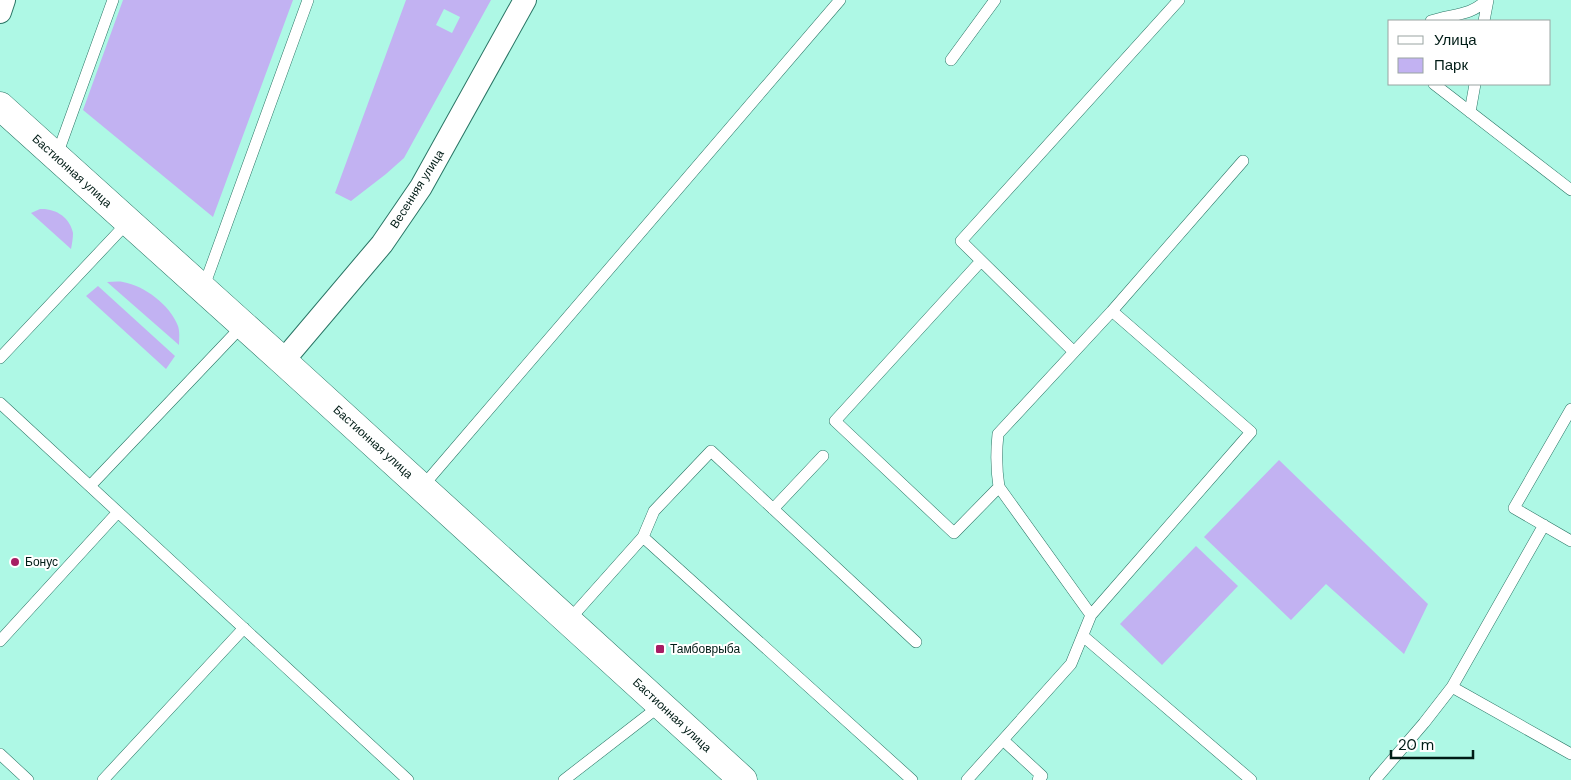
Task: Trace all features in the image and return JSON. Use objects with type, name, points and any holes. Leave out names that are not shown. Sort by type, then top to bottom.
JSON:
[{"type":"main road","name":"Бастионная улица","points":[[0,106],[283,360],[743,780]]},
{"type":"street","points":[[0,12],[4,0]]},
{"type":"street","name":"Весенняя улица","points":[[283,360],[382,244],[421,187],[525,0]]},
{"type":"lane","points":[[56,157],[112,0]]},
{"type":"lane","points":[[203,289],[308,0]]},
{"type":"lane","points":[[422,487],[840,0]]},
{"type":"lane","points":[[951,60],[995,0]]},
{"type":"lane","points":[[1074,352],[961,242],[1179,0]]},
{"type":"lane","points":[[1434,20],[1469,13],[1487,0]]},
{"type":"lane","points":[[1484,20],[1487,0]]},
{"type":"lane","points":[[1435,85],[1571,190]]},
{"type":"lane","points":[[1470,112],[1475,85]]},
{"type":"lane","points":[[1091,615],[999,487],[996,467],[998,434],[1112,310],[1243,162]]},
{"type":"lane","points":[[0,358],[128,222]]},
{"type":"lane","points":[[981,261],[835,421],[954,533],[999,487]]},
{"type":"lane","points":[[967,780],[1071,664],[1091,615],[1251,432],[1112,310]]},
{"type":"lane","points":[[90,486],[243,325]]},
{"type":"lane","points":[[0,403],[408,780]]},
{"type":"lane","points":[[1571,409],[1514,508],[1571,541]]},
{"type":"lane","points":[[569,620],[643,537],[654,511],[711,450],[916,642]]},
{"type":"lane","points":[[774,509],[823,456]]},
{"type":"lane","points":[[0,641],[118,512]]},
{"type":"lane","points":[[1375,780],[1452,687],[1544,526]]},
{"type":"lane","points":[[643,537],[912,780]]},
{"type":"lane","points":[[103,780],[244,628]]},
{"type":"lane","points":[[1082,636],[1252,780]]},
{"type":"lane","points":[[1452,687],[1571,754]]},
{"type":"lane","points":[[564,780],[661,705]]},
{"type":"lane","points":[[1003,740],[1042,776],[1038,780]]},
{"type":"lane","points":[[0,754],[28,780]]},
{"type":"green space","points":[[123,0],[293,0],[213,217],[83,110]]},
{"type":"green space","points":[[406,0],[491,0],[404,158],[351,201],[335,193]],"holes":[[[444,9],[460,17],[452,33],[436,25]]]},
{"type":"green space","points":[[40,209],[56,212],[69,222],[73,233],[71,249],[31,213]]},
{"type":"green space","points":[[107,282],[131,284],[148,292],[163,304],[179,328],[179,345]]},
{"type":"green space","points":[[98,286],[175,356],[166,369],[86,296]]},
{"type":"green space","points":[[1279,460],[1428,604],[1404,654],[1326,584],[1291,620],[1204,537]]},
{"type":"green space","points":[[1196,546],[1238,586],[1162,665],[1120,624]]},
{"type":"place","name":"Бонус","points":[[15,562]]},
{"type":"place","name":"Тамбоврыба","points":[[660,649]]}]
